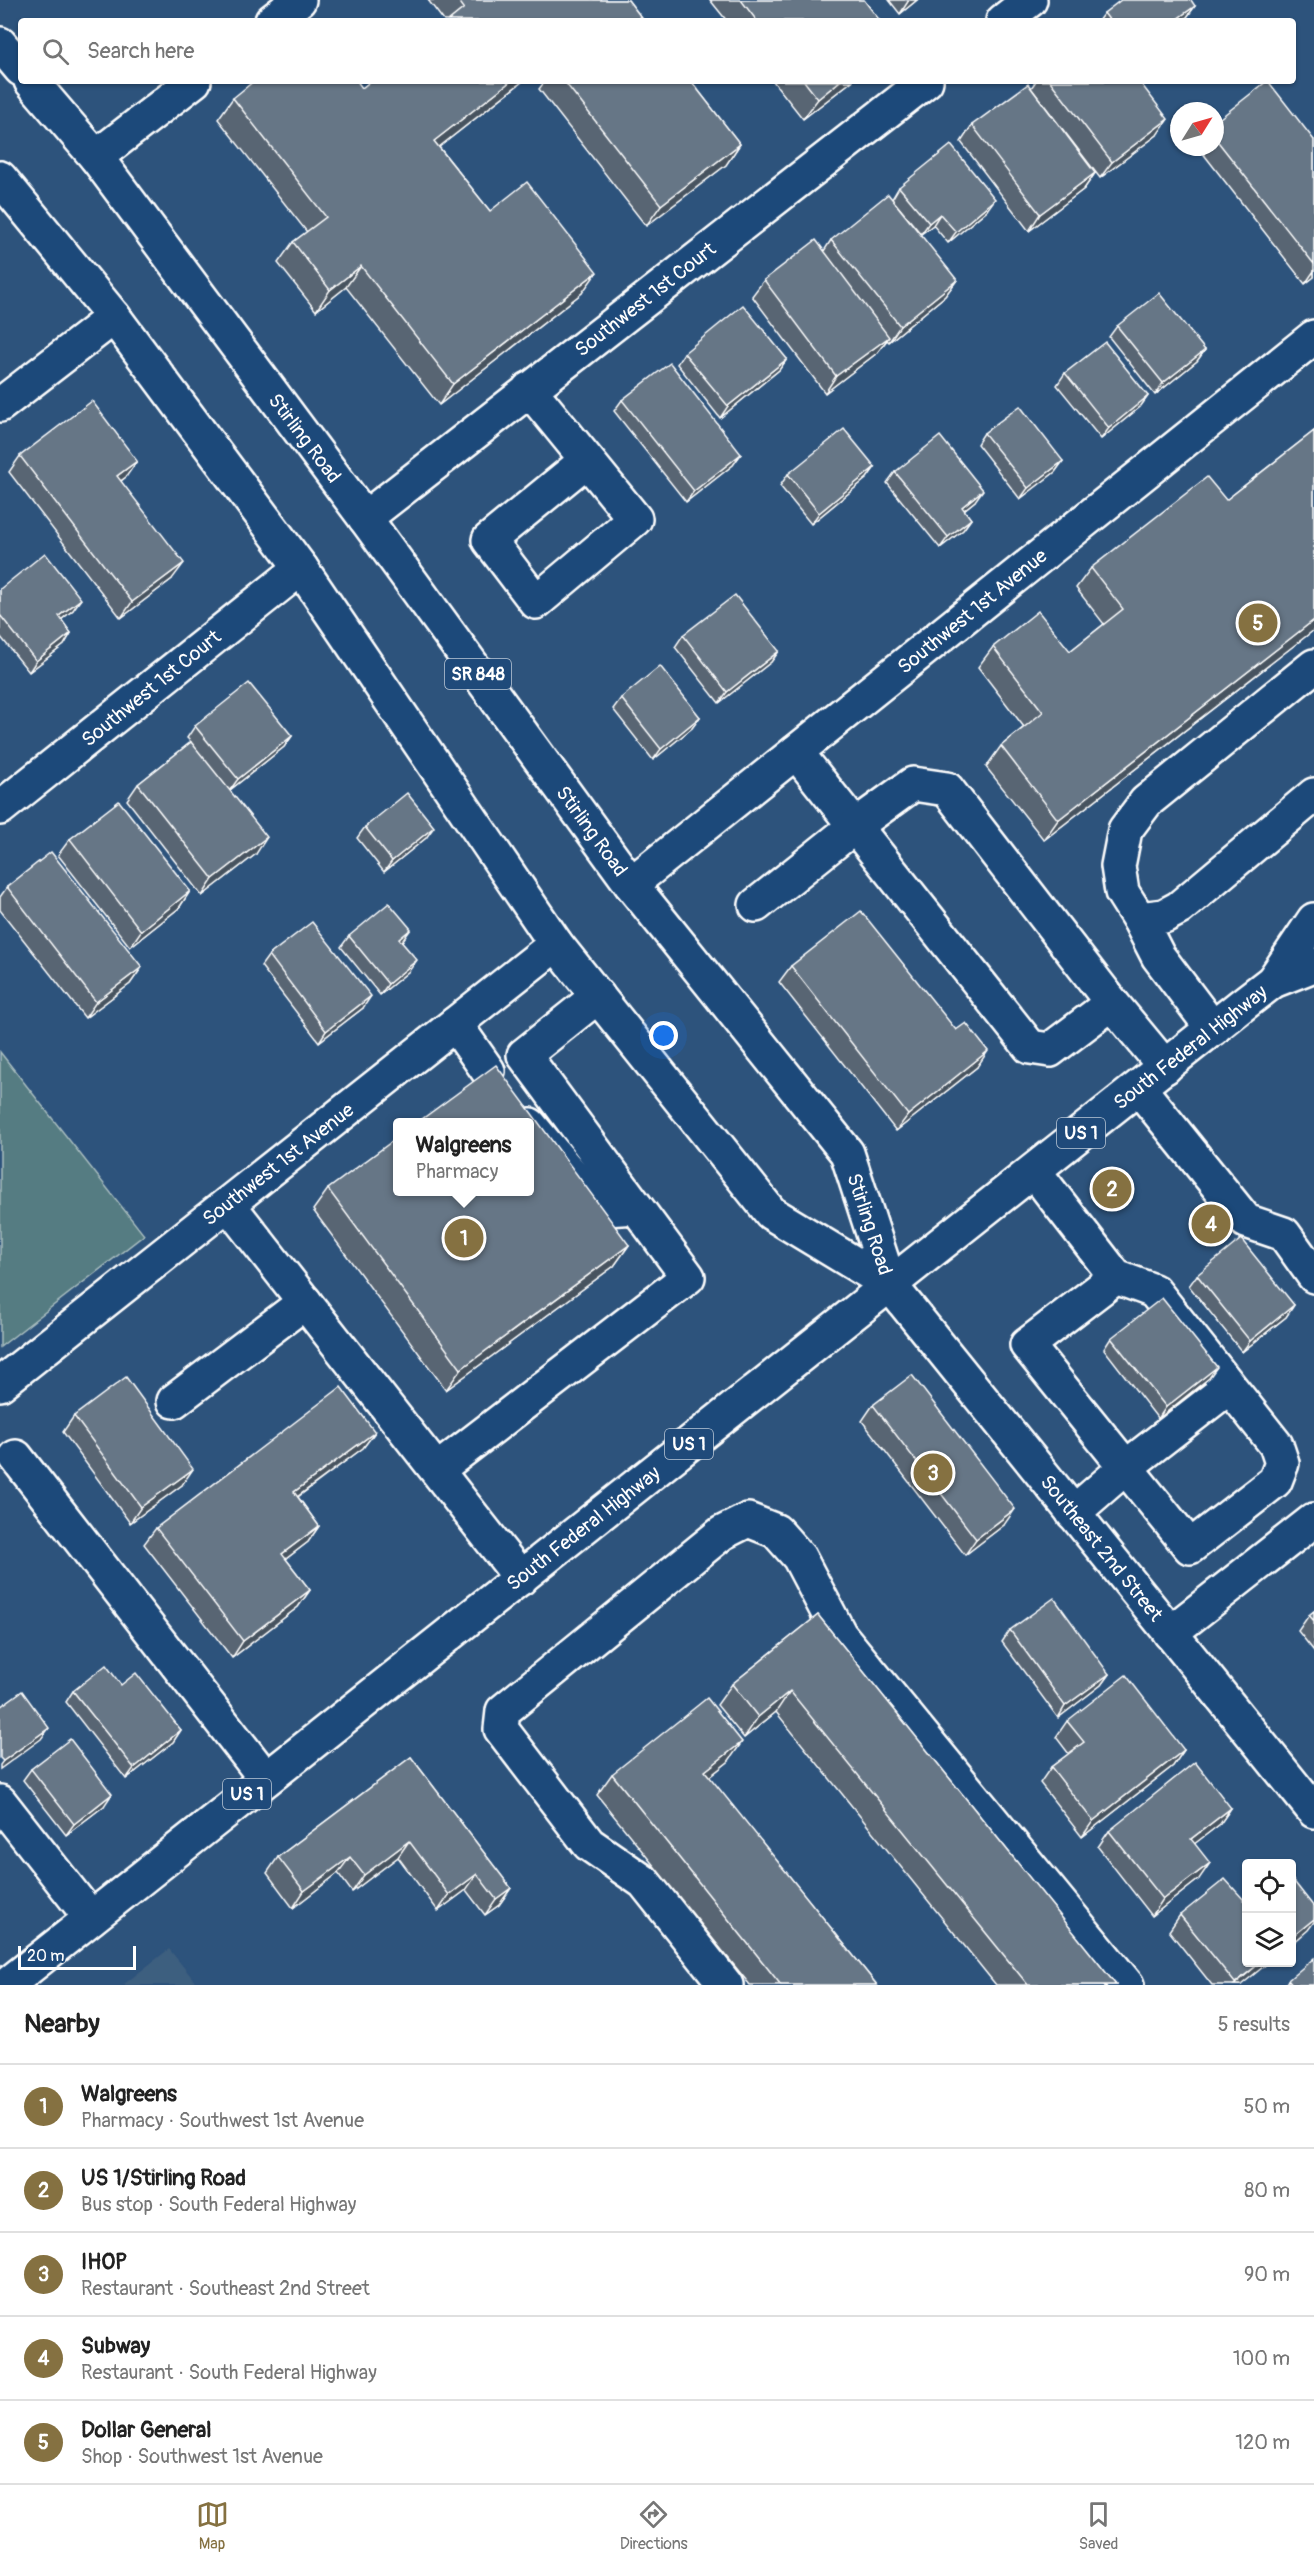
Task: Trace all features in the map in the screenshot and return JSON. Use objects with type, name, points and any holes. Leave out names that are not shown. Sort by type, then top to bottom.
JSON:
[{"type":"main road","points":[[276,18],[299,0]]},
{"type":"main road","points":[[1007,18],[1030,0]]},
{"type":"main road","points":[[0,44],[18,65]]},
{"type":"main road","name":"Stirling Road","points":[[35,84],[96,157],[364,518],[631,884],[847,1153],[890,1285]]},
{"type":"main road","points":[[96,157],[190,84]]},
{"type":"main road","name":"Southwest 1st Court","points":[[364,518],[922,84]]},
{"type":"main road","name":"Stirling Road","points":[[0,178],[114,317],[301,568],[556,944],[771,1213],[890,1285]]},
{"type":"main road","points":[[0,405],[114,317]]},
{"type":"main road","name":"Southwest 1st Avenue","points":[[631,884],[1314,337]]},
{"type":"main road","points":[[530,389],[587,460]]},
{"type":"main road","name":"Southwest 1st Court","points":[[0,808],[301,568]]},
{"type":"main road","points":[[1213,1029],[1158,956],[1140,919],[1122,892],[1118,866],[1125,831],[1146,802],[1314,666]]},
{"type":"main road","points":[[796,752],[1030,1047],[1050,1050],[1112,1003]]},
{"type":"main road","points":[[756,905],[855,826],[913,784],[947,789],[1112,1003],[1165,1067]]},
{"type":"main road","points":[[1140,919],[1164,916],[1179,908],[1314,795]]},
{"type":"main road","name":"South Federal Highway","points":[[1273,981],[1314,920]]},
{"type":"main road","name":"Southwest 1st Avenue","points":[[0,1384],[556,944]]},
{"type":"main road","name":"South Federal Highway","points":[[7,1985],[1273,981],[1314,965]]},
{"type":"main road","points":[[437,1470],[688,1277],[524,1054],[598,996]]},
{"type":"main road","points":[[454,1024],[488,1071]]},
{"type":"main road","points":[[1139,1088],[1246,1221],[1284,1234],[1314,1276]]},
{"type":"main road","points":[[534,1130],[565,1167],[606,1209],[636,1206]]},
{"type":"main road","points":[[1034,1171],[1116,1277],[1154,1291],[1276,1445],[1282,1464],[1275,1482],[1190,1547],[1027,1345],[1116,1277]]},
{"type":"main road","points":[[228,1204],[521,1578]]},
{"type":"main road","name":"Southeast 2nd Street","points":[[890,1285],[1314,1811]]},
{"type":"main road","points":[[174,1401],[305,1302]]},
{"type":"main road","points":[[1073,1513],[1126,1467],[1229,1387]]},
{"type":"main road","points":[[16,1457],[266,1779]]},
{"type":"main road","points":[[726,1985],[644,1882],[589,1844],[501,1729],[503,1711],[722,1533],[748,1520],[776,1531],[799,1557],[840,1635],[1126,1985]]},
{"type":"main road","points":[[1170,1633],[1314,1520]]},
{"type":"main road","points":[[0,1802],[91,1918]]},
{"type":"shaded area","points":[[169,1949],[198,1985],[123,1985]]},
{"type":"green space","points":[[0,1052],[144,1235],[0,1347]]},
{"type":"building","points":[[458,0],[628,0],[642,18],[452,18],[464,8]]},
{"type":"building","points":[[741,0],[864,0],[878,18],[755,18]]},
{"type":"building","points":[[1121,0],[1191,0],[1195,6],[1178,18],[1108,18],[1104,13]]},
{"type":"building","points":[[250,84],[359,84],[362,88],[367,84],[507,84],[434,141],[490,211],[527,182],[597,272],[453,384],[361,266],[330,290],[293,242],[326,217],[233,98]]},
{"type":"building","points":[[566,84],[693,84],[740,144],[661,205]]},
{"type":"building","points":[[806,84],[836,84],[818,99]]},
{"type":"building","points":[[1028,84],[1095,173],[1040,214],[972,125]]},
{"type":"building","points":[[1052,84],[1141,84],[1168,119],[1112,162]]},
{"type":"building","points":[[1263,84],[1270,84],[1314,140],[1314,264],[1224,149],[1224,115]]},
{"type":"building","points":[[951,145],[995,199],[956,232],[940,214],[929,223],[899,187]]},
{"type":"building","points":[[888,194],[957,280],[900,326],[831,240]]},
{"type":"building","points":[[816,240],[889,337],[836,376],[764,280]]},
{"type":"building","points":[[1159,293],[1205,350],[1163,383],[1117,326]]},
{"type":"building","points":[[743,305],[787,359],[728,406],[684,353]]},
{"type":"building","points":[[1105,342],[1148,396],[1109,428],[1065,373]]},
{"type":"building","points":[[670,363],[741,454],[694,491],[622,400]]},
{"type":"building","points":[[92,401],[137,461],[117,476],[184,563],[132,602],[20,456]]},
{"type":"building","points":[[1020,406],[1063,461],[1028,488],[984,433]]},
{"type":"building","points":[[844,429],[875,467],[819,513],[788,474]]},
{"type":"building","points":[[1314,431],[1314,620],[1058,820],[1001,746],[1043,712],[993,647],[1038,611],[1070,651],[1123,609],[1091,568],[1207,477],[1226,500]]},
{"type":"building","points":[[940,436],[983,490],[962,507],[971,519],[948,537],[895,472]]},
{"type":"building","points":[[45,553],[81,599],[59,616],[71,633],[36,661],[0,615],[0,589]]},
{"type":"building","points":[[735,595],[779,651],[727,692],[683,635]]},
{"type":"building","points":[[660,666],[700,717],[661,749],[621,698]]},
{"type":"building","points":[[249,683],[292,736],[238,779],[195,726]]},
{"type":"building","points":[[191,742],[267,837],[213,879],[138,784]]},
{"type":"building","points":[[407,793],[434,827],[392,861],[365,827]]},
{"type":"building","points":[[119,801],[190,891],[141,931],[70,839]]},
{"type":"building","points":[[51,852],[142,967],[96,1002],[7,887]]},
{"type":"building","points":[[389,903],[411,929],[399,939],[417,960],[388,984],[349,936]]},
{"type":"building","points":[[861,911],[956,1030],[966,1023],[988,1051],[908,1115],[791,966]]},
{"type":"building","points":[[312,922],[371,996],[326,1031],[269,955]]},
{"type":"building","points":[[496,1065],[629,1245],[461,1369],[328,1189],[393,1141],[393,1196],[534,1196],[534,1118],[423,1118]]},
{"type":"building","points":[[1241,1239],[1294,1305],[1250,1341],[1197,1275]]},
{"type":"building","points":[[1162,1298],[1217,1367],[1166,1407],[1111,1338]]},
{"type":"building","points":[[912,1375],[1015,1509],[976,1539],[873,1405]]},
{"type":"building","points":[[126,1377],[193,1469],[141,1507],[74,1416]]},
{"type":"building","points":[[341,1387],[375,1432],[294,1492],[319,1526],[282,1554],[310,1590],[243,1641],[156,1528]]},
{"type":"building","points":[[1054,1598],[1109,1674],[1065,1706],[1010,1630]]},
{"type":"building","points":[[1314,1611],[1314,1621],[1309,1615]]},
{"type":"building","points":[[818,1615],[1116,1985],[1028,1985],[790,1691],[758,1717],[732,1684]]},
{"type":"building","points":[[106,1665],[121,1685],[136,1673],[181,1730],[134,1768],[73,1691]]},
{"type":"building","points":[[1126,1675],[1184,1750],[1093,1821],[1051,1767],[1084,1742],[1067,1721]]},
{"type":"building","points":[[22,1691],[49,1728],[3,1761],[0,1758],[0,1707]]},
{"type":"building","points":[[707,1698],[742,1742],[705,1771],[877,1985],[781,1985],[612,1774]]},
{"type":"building","points":[[70,1739],[112,1794],[74,1824],[31,1769]]},
{"type":"building","points":[[411,1757],[511,1888],[496,1899],[477,1874],[449,1895],[409,1841],[364,1875],[350,1857],[304,1891],[278,1857]]},
{"type":"building","points":[[1195,1762],[1231,1808],[1191,1839],[1210,1863],[1163,1899],[1109,1831]]},
{"type":"building","points":[[1225,1879],[1242,1898],[1242,1967],[1255,1967],[1235,1983],[1180,1915]]},
{"type":"building","points":[[1296,1884],[1314,1907],[1314,1919],[1296,1934]]},
{"type":"building","points":[[1314,1958],[1314,1985],[1292,1985],[1288,1980]]},
{"type":"place","name":"Dollar General","points":[[1258,623]]},
{"type":"place","name":"US 1/Stirling Road","points":[[1112,1189]]},
{"type":"place","name":"Subway","points":[[1211,1224]]},
{"type":"place","name":"Walgreens","points":[[464,1238]]},
{"type":"place","name":"IHOP","points":[[933,1473]]}]
